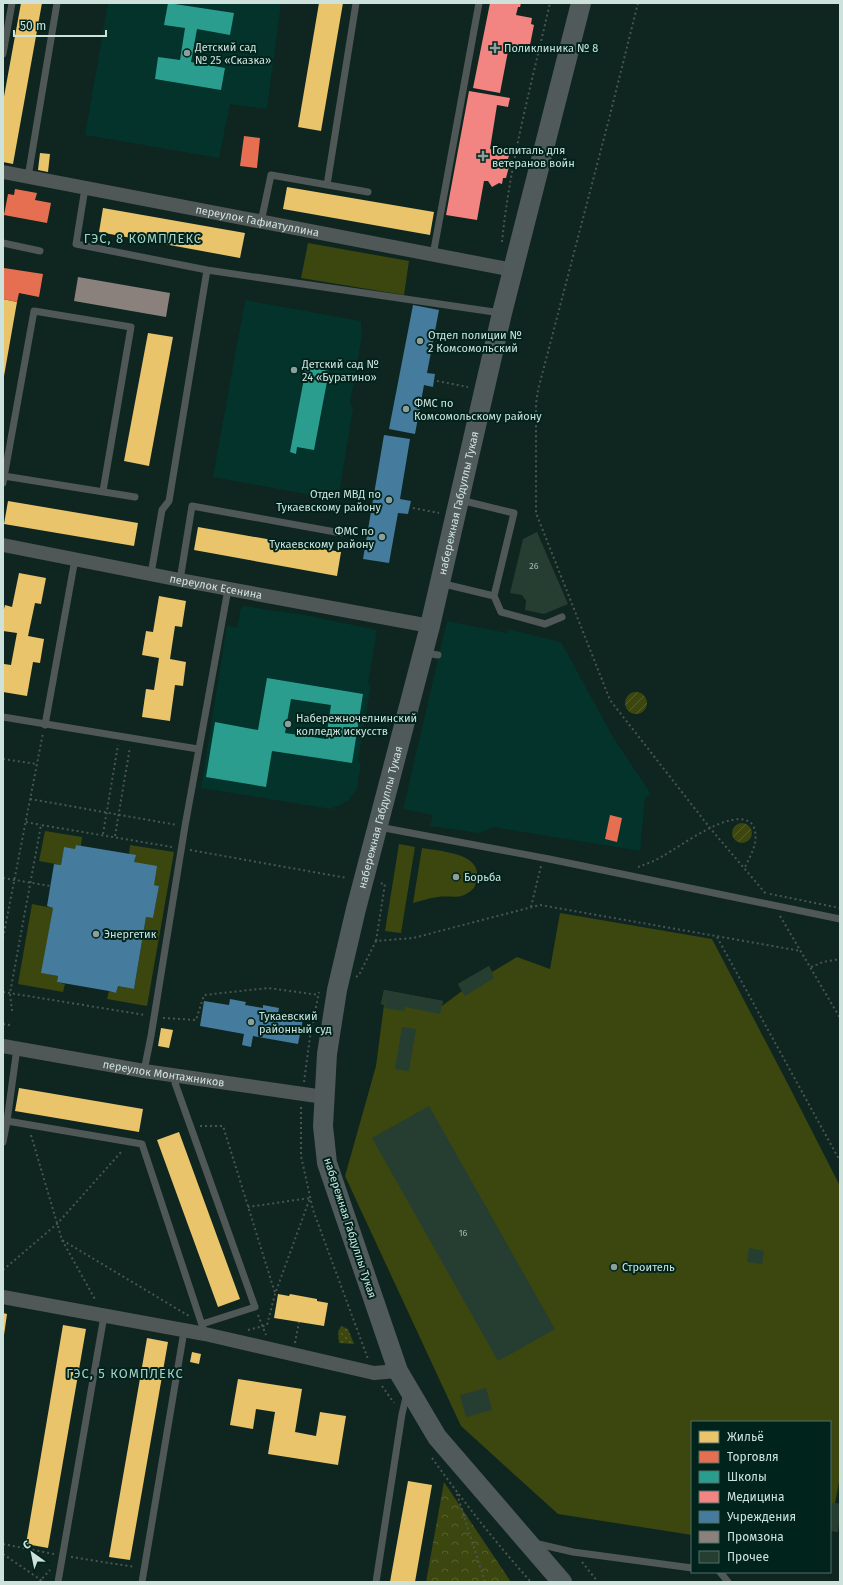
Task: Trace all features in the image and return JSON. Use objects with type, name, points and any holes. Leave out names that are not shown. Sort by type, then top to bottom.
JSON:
[{"type":"main road","name":"набережная Габдуллы Тукая","points":[[562,1582],[525,1541],[437,1437],[398,1371],[327,1163],[323,1126],[327,1054],[337,990],[378,826],[431,654],[430,626],[502,313],[505,269],[581,3]]},
{"type":"street","name":"переулок Гафиатуллина","points":[[3,172],[505,269]]},
{"type":"street","name":"переулок Есенина","points":[[3,545],[74,560],[430,626]]},
{"type":"street","name":"переулок Монтажников","points":[[10,1047],[144,1071],[324,1097]]},
{"type":"street","points":[[3,1297],[184,1330],[204,1329],[271,1349],[374,1373],[398,1371]]},
{"type":"lane","points":[[3,54],[12,3]]},
{"type":"lane","points":[[28,177],[57,3]]},
{"type":"lane","points":[[327,185],[356,3]]},
{"type":"lane","points":[[433,255],[479,3]]},
{"type":"lane","points":[[262,222],[271,175],[368,192]]},
{"type":"lane","points":[[85,188],[76,244],[207,270],[502,313]]},
{"type":"lane","points":[[3,243],[40,251]]},
{"type":"lane","points":[[150,574],[162,510],[169,501],[207,270]]},
{"type":"lane","points":[[103,491],[131,327],[34,310],[4,479],[103,491],[136,497]]},
{"type":"lane","points":[[459,500],[514,513],[494,596],[501,612],[545,624],[562,617]]},
{"type":"lane","points":[[180,580],[192,506],[341,532]]},
{"type":"lane","points":[[44,725],[74,560]]},
{"type":"lane","points":[[440,583],[494,596]]},
{"type":"lane","points":[[144,1071],[198,749],[228,589]]},
{"type":"lane","points":[[3,717],[44,725],[198,749]]},
{"type":"lane","points":[[378,826],[840,919]]},
{"type":"lane","points":[[3,1142],[7,1121],[10,1047]]},
{"type":"lane","points":[[7,1121],[142,1144],[204,1329],[255,1307],[174,1083]]},
{"type":"lane","points":[[58,1582],[104,1316]]},
{"type":"lane","points":[[142,1582],[184,1330]]},
{"type":"lane","points":[[376,1582],[402,1414],[408,1389]]},
{"type":"lane","points":[[525,1541],[573,1552],[691,1568]]},
{"type":"lane","points":[[721,1573],[728,1582]]},
{"type":"path","points":[[505,269],[509,190],[521,128],[550,3]]},
{"type":"path","points":[[638,3],[538,390],[536,404],[536,513],[610,700],[710,828],[774,905],[840,1018]]},
{"type":"path","points":[[436,381],[468,387],[466,394]]},
{"type":"path","points":[[413,508],[439,513],[437,520]]},
{"type":"path","points":[[3,938],[44,725]]},
{"type":"path","points":[[103,834],[119,736]]},
{"type":"path","points":[[115,836],[131,738]]},
{"type":"path","points":[[3,759],[37,764]]},
{"type":"path","points":[[30,799],[185,826]]},
{"type":"path","points":[[637,867],[662,857],[710,828],[737,818],[747,820],[753,825],[756,834],[755,844],[744,869]]},
{"type":"path","points":[[26,822],[115,836],[181,849],[385,884],[376,941]]},
{"type":"path","points":[[12,1011],[10,993],[41,825]]},
{"type":"path","points":[[3,878],[50,886]]},
{"type":"path","points":[[540,905],[801,951]]},
{"type":"path","points":[[717,936],[840,1161]]},
{"type":"path","points":[[810,967],[823,962],[840,959]]},
{"type":"path","points":[[320,988],[310,1037],[302,1095],[301,1156],[313,1210],[374,1373],[402,1414]]},
{"type":"path","points":[[3,992],[154,1017]]},
{"type":"path","points":[[3,1024],[10,1025]]},
{"type":"path","points":[[28,1124],[62,1240],[104,1316]]},
{"type":"path","points":[[190,1126],[223,1126],[275,1294]]},
{"type":"path","points":[[3,1270],[57,1224],[130,1142]]},
{"type":"path","points":[[248,1207],[310,1198]]},
{"type":"path","points":[[267,1325],[275,1294],[310,1198]]},
{"type":"path","points":[[62,1240],[204,1329]]},
{"type":"path","points":[[255,1307],[271,1349]]},
{"type":"path","points":[[293,1354],[299,1322]]},
{"type":"path","points":[[429,1453],[456,1492],[506,1554],[531,1582]]},
{"type":"path","points":[[456,1492],[485,1582]]},
{"type":"path","points":[[3,1544],[144,1568]]},
{"type":"path","points":[[573,1552],[598,1582]]},
{"type":"path","points":[[3,1554],[42,1582]]},
{"type":"shaded area","name":"Детский сад № 25 «Сказка»","points":[[108,3],[281,3],[267,109],[230,104],[219,158],[85,135]]},
{"type":"shaded area","name":"Детский сад № 24 «Буратино»","points":[[245,300],[361,321],[362,336],[350,403],[353,409],[338,500],[213,477]]},
{"type":"shaded area","name":"Набережночелнинский колледж искусств","points":[[244,606],[310,616],[377,630],[368,684],[371,685],[358,762],[361,763],[357,788],[348,801],[331,809],[201,788],[227,625],[237,628],[241,608]]},
{"type":"shaded area","points":[[447,621],[507,633],[508,629],[561,642],[613,737],[651,794],[645,798],[640,851],[493,827],[479,833],[430,826],[433,815],[403,809]]},
{"type":"green space","points":[[308,243],[409,261],[404,295],[301,278]]},
{"type":"green space","points":[[636,692],[644,695],[647,703],[644,711],[636,714],[628,711],[625,703],[628,695]]},
{"type":"green space","points":[[742,823],[749,826],[752,833],[749,840],[742,843],[735,840],[732,833],[735,826]]},
{"type":"green space","points":[[45,831],[82,837],[81,846],[76,845],[75,849],[64,848],[61,865],[39,861]]},
{"type":"green space","points":[[399,844],[415,847],[401,933],[385,931]]},
{"type":"green space","points":[[130,845],[174,852],[147,1006],[107,999],[109,991],[116,993],[118,986],[134,989],[146,917],[153,918],[159,886],[154,885],[134,862],[135,856],[129,854]]},
{"type":"green space","points":[[422,848],[452,853],[462,856],[470,861],[476,868],[477,876],[474,888],[465,895],[457,897],[435,897],[413,903]]},
{"type":"green space","points":[[32,904],[53,908],[42,973],[58,976],[57,982],[65,984],[63,992],[18,984]]},
{"type":"green space","name":"Строитель","points":[[560,913],[712,939],[791,1090],[840,1186],[840,1477],[835,1503],[840,1504],[838,1532],[831,1531],[831,1421],[691,1421],[691,1535],[558,1514],[461,1426],[345,1176],[376,1066],[384,1005],[381,1004],[384,990],[443,1001],[442,1006],[462,991],[458,984],[489,966],[492,972],[517,957],[550,969]]},
{"type":"green space","points":[[341,1326],[348,1329],[354,1344],[339,1343],[338,1332]]},
{"type":"green space","points":[[444,1482],[511,1582],[426,1582]]},
{"type":"building: Жильё","points":[[21,3],[42,3],[13,164],[3,162],[3,102]]},
{"type":"building: Жильё","points":[[319,3],[343,3],[321,131],[298,127]]},
{"type":"building: Жильё","points":[[40,153],[50,154],[48,172],[38,170]]},
{"type":"building: Жильё","points":[[287,187],[434,212],[430,235],[283,209]]},
{"type":"building: Жильё","points":[[103,208],[245,233],[240,258],[99,232]]},
{"type":"building: Жильё","points":[[3,299],[17,302],[4,376],[3,376]]},
{"type":"building: Жильё","points":[[148,333],[173,337],[149,466],[124,461]]},
{"type":"building: Жильё","points":[[8,501],[138,523],[134,546],[4,524]]},
{"type":"building: Жильё","points":[[198,527],[341,552],[337,576],[194,550]]},
{"type":"building: Жильё","points":[[19,573],[46,578],[41,604],[35,603],[28,636],[44,639],[40,663],[33,662],[27,696],[3,692],[4,664],[11,665],[17,633],[3,631],[3,613],[5,605],[12,607]]},
{"type":"building: Жильё","points":[[159,596],[186,601],[182,627],[175,626],[170,659],[186,662],[183,686],[175,685],[170,721],[142,717],[146,689],[154,690],[159,658],[142,655],[146,631],[153,632]]},
{"type":"building: Жильё","points":[[161,1028],[173,1030],[169,1048],[158,1046]]},
{"type":"building: Жильё","points":[[19,1088],[143,1109],[139,1132],[15,1111]]},
{"type":"building: Жильё","points":[[179,1132],[240,1299],[218,1307],[157,1140]]},
{"type":"building: Жильё","points":[[278,1294],[289,1296],[290,1294],[317,1299],[317,1301],[328,1303],[324,1326],[274,1318]]},
{"type":"building: Жильё","points":[[3,1313],[7,1314],[4,1335],[3,1335]]},
{"type":"building: Жильё","points":[[63,1325],[86,1329],[48,1548],[26,1544]]},
{"type":"building: Жильё","points":[[147,1338],[168,1342],[130,1560],[109,1557]]},
{"type":"building: Жильё","points":[[192,1352],[201,1354],[199,1364],[190,1362]]},
{"type":"building: Жильё","points":[[238,1379],[302,1389],[295,1432],[316,1436],[320,1412],[346,1416],[338,1465],[268,1454],[275,1412],[256,1409],[253,1429],[230,1425]]},
{"type":"building: Жильё","points":[[408,1481],[432,1485],[415,1582],[390,1582]]},
{"type":"building: Торговля","points":[[244,136],[260,138],[257,168],[240,166]]},
{"type":"building: Торговля","points":[[15,189],[37,193],[35,200],[51,203],[47,223],[4,215],[8,194],[14,195]]},
{"type":"building: Торговля","points":[[4,268],[43,274],[39,297],[19,293],[17,302],[3,299]]},
{"type":"building: Торговля","points":[[610,815],[622,818],[617,842],[605,839]]},
{"type":"building: Школы","points":[[168,3],[234,13],[230,35],[197,29],[191,62],[225,68],[221,90],[155,79],[158,57],[180,60],[185,28],[164,25]]},
{"type":"building: Школы","points":[[307,363],[312,364],[312,368],[329,371],[314,450],[297,447],[296,454],[290,452]]},
{"type":"building: Школы","points":[[267,678],[363,694],[352,763],[272,751],[266,787],[206,777],[215,722],[258,730]],"holes":[[[291,699],[331,705],[326,739],[285,733]]]},
{"type":"building: Медицина","name":"Поликлиника № 8","points":[[490,3],[521,3],[520,7],[518,7],[516,15],[532,18],[531,24],[534,25],[530,45],[526,44],[525,50],[521,49],[517,51],[514,47],[509,46],[500,93],[473,88]]},
{"type":"building: Медицина","name":"Госпиталь для ветеранов войн","points":[[469,91],[510,98],[508,107],[497,105],[490,149],[510,152],[508,159],[511,159],[506,178],[503,178],[502,184],[499,183],[492,187],[488,181],[484,181],[477,220],[446,215]]},
{"type":"building: Учреждения","name":"Отдел полиции № 2 Комсомольский","points":[[413,305],[439,310],[427,373],[435,374],[433,387],[424,385],[415,434],[389,429]]},
{"type":"building: Учреждения","name":"Отдел МВД по Тукаевскому району","points":[[384,435],[410,439],[400,499],[411,501],[408,514],[398,513],[389,563],[363,559]]},
{"type":"building: Учреждения","name":"Энергетик","points":[[76,845],[136,855],[134,862],[157,866],[154,885],[159,886],[153,918],[146,917],[134,989],[118,986],[116,993],[57,982],[58,976],[41,973],[53,908],[47,906],[54,864],[61,865],[64,847],[75,849]]},
{"type":"building: Учреждения","name":"Тукаевский районный суд","points":[[230,999],[246,1002],[245,1005],[263,1008],[263,1005],[279,1008],[278,1014],[303,1019],[298,1044],[253,1036],[251,1047],[242,1045],[244,1034],[200,1026],[204,1001],[229,1005]]},
{"type":"building: Промзона","points":[[78,277],[170,293],[166,317],[74,301]]},
{"type":"building: Прочее","points":[[537,532],[568,604],[544,614],[525,610],[526,601],[522,595],[510,593],[523,539]]},
{"type":"building: Прочее","points":[[489,966],[494,978],[465,996],[458,984]]},
{"type":"building: Прочее","points":[[384,990],[443,1001],[440,1014],[405,1007],[404,1011],[384,1008],[385,1004],[381,1004]]},
{"type":"building: Прочее","points":[[402,1027],[416,1029],[409,1071],[395,1069]]},
{"type":"building: Прочее","points":[[429,1106],[555,1329],[498,1361],[372,1138]]},
{"type":"building: Прочее","points":[[749,1248],[764,1251],[762,1264],[747,1262]]},
{"type":"building: Прочее","points":[[486,1388],[492,1410],[466,1417],[460,1395]]},
{"type":"building: Прочее","points":[[831,1503],[840,1504],[838,1532],[831,1530]]},
{"type":"place","name":"Поликлиника № 8","points":[[495,48]]},
{"type":"place","name":"Детский сад № 25 «Сказка»","points":[[187,53]]},
{"type":"place","name":"Госпиталь для ветеранов войн","points":[[483,156]]},
{"type":"place","name":"Отдел полиции № 2 Комсомольский","points":[[420,341]]},
{"type":"place","name":"Детский сад № 24 «Буратино»","points":[[294,370]]},
{"type":"place","name":"ФМС по Комсомольскому району","points":[[406,409]]},
{"type":"place","name":"Отдел МВД по Тукаевскому району","points":[[389,500]]},
{"type":"place","name":"ФМС по Тукаевскому району","points":[[382,537]]},
{"type":"place","name":"Набережночелнинский колледж искусств","points":[[288,724]]},
{"type":"place","name":"Борьба","points":[[456,877]]},
{"type":"place","name":"Энергетик","points":[[96,934]]},
{"type":"place","name":"Тукаевский районный суд","points":[[251,1022]]},
{"type":"place","name":"Строитель","points":[[614,1267]]},
{"type":"district","name":"ГЭС, 8 КОМПЛЕКС","points":[[143,238]]},
{"type":"district","name":"ГЭС, 5 КОМПЛЕКС","points":[[125,1373]]}]
